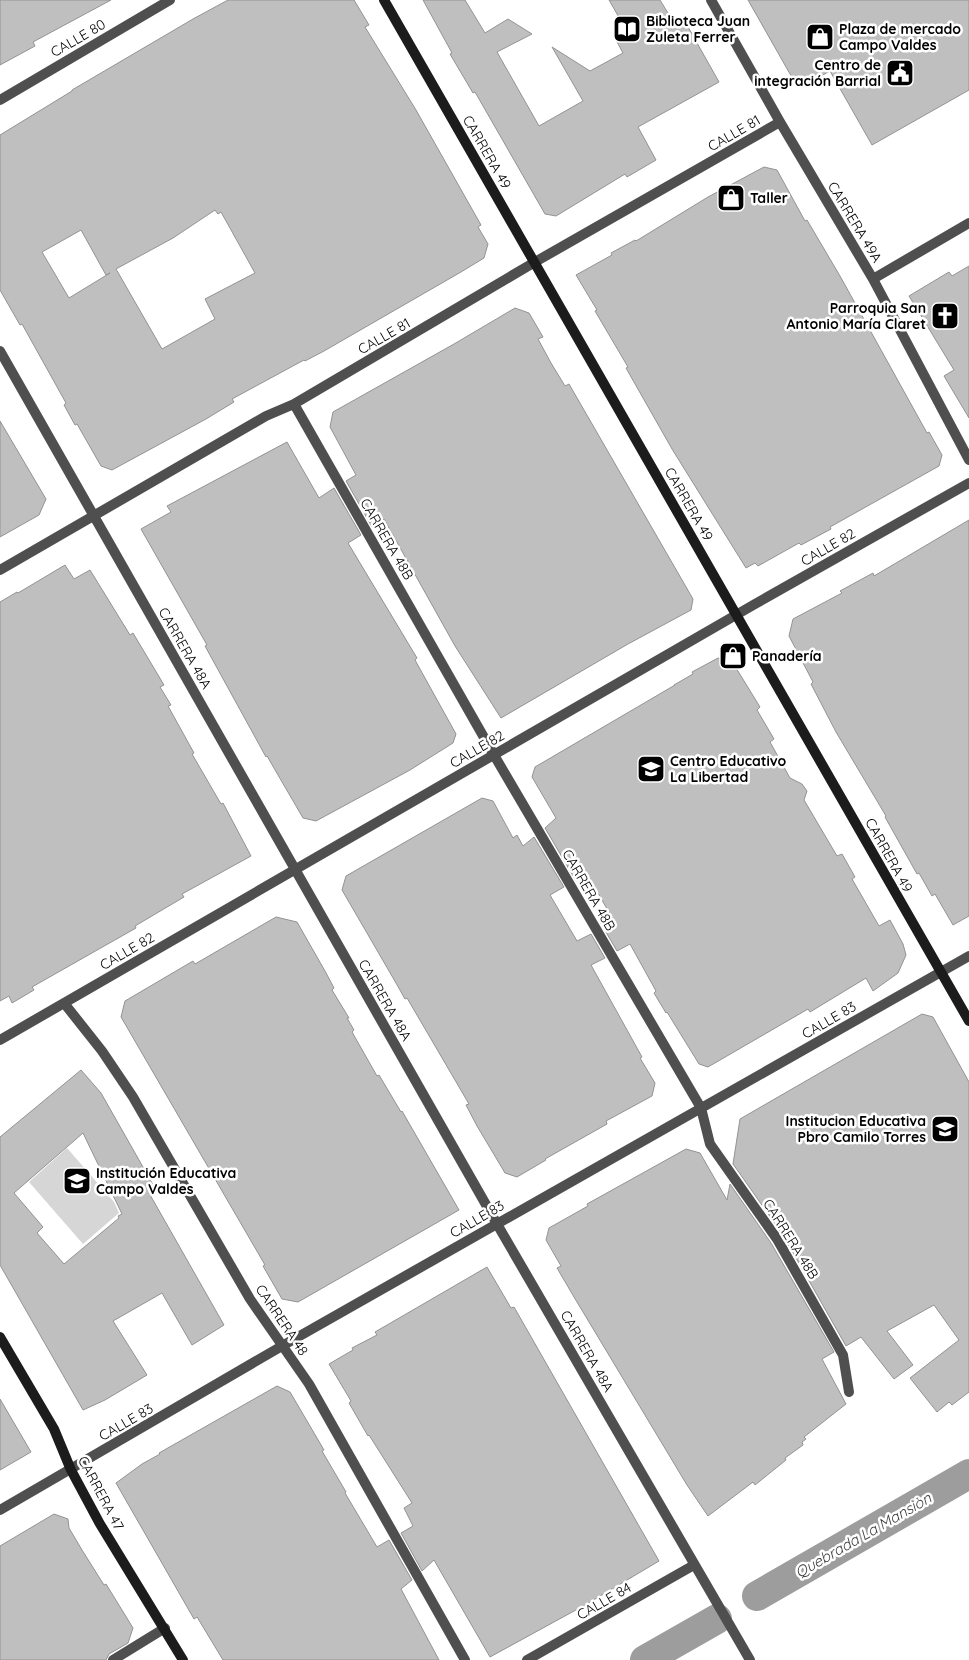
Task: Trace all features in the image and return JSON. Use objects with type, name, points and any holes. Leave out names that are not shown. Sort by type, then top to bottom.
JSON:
[{"type":"street","name":"CALLE 80","points":[[0,100],[170,0]]},
{"type":"street","name":"CARRERA 49","points":[[384,0],[969,1021]]},
{"type":"street","name":"CARRERA 49A","points":[[711,0],[873,280],[969,460]]},
{"type":"street","name":"CALLE 81","points":[[0,570],[266,416],[294,404],[534,262],[780,122]]},
{"type":"street","points":[[873,280],[969,223]]},
{"type":"street","name":"CARRERA 48A","points":[[0,351],[497,1224],[750,1660]]},
{"type":"street","name":"CARRERA 48B","points":[[294,404],[494,755],[701,1108],[710,1144],[777,1239],[843,1355],[849,1392]]},
{"type":"street","name":"CALLE 82","points":[[0,1040],[969,483]]},
{"type":"street","name":"CALLE 83","points":[[0,1510],[282,1346],[969,956]]},
{"type":"street","name":"CARRERA 48","points":[[64,1003],[102,1051],[134,1097],[250,1299],[314,1393],[465,1660]]},
{"type":"street","name":"CARRERA 47","points":[[0,1337],[54,1429],[71,1470],[100,1524],[183,1660]]},
{"type":"street","name":"CALLE 84","points":[[527,1660],[694,1565]]},
{"type":"street","points":[[113,1660],[165,1628]]},
{"type":"shaded area","points":[[67,1148],[114,1202],[119,1213],[83,1244],[29,1182]]},
{"type":"building","points":[[0,0],[111,0],[33,42],[35,46],[0,65]]},
{"type":"building","points":[[228,0],[354,0],[369,25],[365,27],[416,110],[481,225],[478,227],[488,244],[484,258],[461,272],[324,351],[232,399],[234,402],[206,419],[112,470],[101,466],[77,424],[75,425],[64,405],[66,403],[22,324],[20,325],[0,290],[0,135]],"holes":[[[215,210],[218,214],[221,212],[255,273],[205,299],[215,319],[162,349],[116,269],[173,238]],[[81,230],[106,275],[110,273],[69,298],[42,252]]]},
{"type":"building","points":[[423,0],[465,0],[485,33],[508,19],[532,34],[497,52],[539,126],[583,101],[552,47],[590,71],[623,53],[616,40],[628,33],[609,0],[660,0],[674,23],[683,18],[719,82],[638,127],[656,160],[627,177],[625,174],[556,216],[545,214],[475,92],[473,93],[450,54],[452,53]]},
{"type":"building","name":"Centro de integración Barrial","points":[[748,0],[969,0],[969,90],[872,145],[830,71],[807,84],[803,76],[794,81]]},
{"type":"building","points":[[764,167],[777,170],[805,221],[807,220],[840,276],[927,433],[929,432],[942,455],[939,466],[830,527],[831,529],[801,545],[799,543],[758,566],[755,563],[746,568],[672,449],[576,275],[708,197]]},
{"type":"building","name":"Parroquia San Antonio María Claret","points":[[969,266],[969,418],[944,376],[954,370],[909,296],[949,272],[952,276]]},
{"type":"building","points":[[515,308],[529,313],[543,337],[538,339],[551,363],[565,386],[569,384],[693,599],[691,610],[628,644],[501,718],[455,646],[384,519],[372,527],[346,481],[356,475],[330,427],[333,412]]},
{"type":"building","points":[[0,421],[46,499],[39,515],[0,537]]},
{"type":"building","points":[[287,442],[319,498],[334,488],[361,535],[348,543],[417,658],[415,660],[456,734],[453,743],[410,770],[316,821],[303,818],[266,757],[205,646],[207,645],[141,529],[171,512],[167,506]]},
{"type":"building","points":[[969,520],[969,916],[953,925],[935,894],[932,896],[919,873],[917,874],[886,816],[836,732],[789,636],[793,619],[842,593],[840,591],[873,573],[874,576]]},
{"type":"building","points":[[65,565],[74,579],[90,570],[130,635],[133,633],[164,685],[160,687],[171,705],[168,706],[194,753],[192,754],[221,804],[223,803],[251,856],[182,894],[184,897],[135,926],[136,928],[32,987],[34,990],[12,1003],[9,996],[0,1001],[0,602]]},
{"type":"building","points":[[718,658],[733,663],[760,707],[757,710],[774,739],[770,742],[790,778],[802,784],[807,791],[804,800],[837,856],[842,854],[855,877],[852,879],[879,926],[890,920],[903,944],[906,955],[898,973],[873,991],[866,978],[810,1012],[808,1009],[708,1067],[699,1064],[666,1013],[630,944],[617,951],[603,927],[614,921],[587,874],[576,881],[545,828],[556,818],[532,777],[535,767]]},
{"type":"building","points":[[482,798],[493,801],[513,838],[517,835],[523,846],[534,837],[564,887],[550,895],[577,941],[591,934],[605,958],[591,965],[655,1083],[652,1096],[606,1121],[607,1124],[517,1177],[505,1173],[466,1105],[469,1104],[342,890],[346,876]]},
{"type":"building","points":[[276,917],[297,922],[334,988],[332,990],[349,1018],[347,1018],[354,1030],[352,1032],[377,1076],[379,1075],[402,1111],[459,1210],[298,1302],[282,1299],[263,1266],[265,1265],[121,1017],[125,1001],[193,961],[195,964]]},
{"type":"building","points":[[922,1014],[933,1017],[969,1082],[969,1392],[952,1405],[949,1402],[937,1412],[910,1378],[959,1340],[934,1305],[887,1331],[913,1365],[894,1379],[861,1337],[846,1346],[783,1235],[733,1164],[740,1119]]},
{"type":"building","name":"Institución Educativa Campo Valdes","points":[[81,1070],[101,1093],[156,1190],[149,1193],[224,1325],[192,1345],[162,1293],[113,1321],[147,1375],[105,1400],[83,1410],[0,1265],[0,1137]],"holes":[[[83,1133],[122,1214],[64,1264],[37,1233],[43,1227],[14,1193]]]},
{"type":"building","points":[[686,1149],[700,1153],[727,1200],[730,1184],[771,1243],[834,1352],[822,1359],[846,1404],[804,1437],[806,1439],[802,1442],[803,1445],[785,1458],[786,1460],[755,1485],[753,1482],[708,1516],[687,1485],[574,1297],[557,1268],[561,1266],[546,1240],[549,1228],[588,1206],[587,1204]]},
{"type":"building","points":[[487,1267],[511,1308],[514,1307],[659,1561],[585,1605],[490,1657],[434,1560],[422,1571],[401,1533],[413,1526],[404,1508],[412,1503],[368,1436],[349,1403],[351,1401],[329,1364],[353,1350],[352,1348],[377,1335],[375,1332]]},
{"type":"building","points":[[277,1386],[290,1392],[377,1547],[389,1540],[412,1580],[401,1589],[439,1660],[223,1660],[197,1617],[194,1619],[116,1483],[159,1453]]},
{"type":"building","points":[[0,1399],[31,1452],[0,1470]]},
{"type":"building","points":[[54,1514],[68,1519],[69,1528],[82,1550],[133,1628],[128,1643],[109,1654],[106,1660],[0,1660],[0,1546]]},
{"type":"waterway","name":"Quebrada La Mansiòn","points":[[757,1596],[969,1474]]},
{"type":"waterway","name":"Quebrada La Mansiòn","points":[[645,1660],[717,1619]]},
{"type":"place","name":"Biblioteca Juan Zuleta Ferrer","points":[[627,29]]},
{"type":"place","name":"Plaza de mercado Campo Valdes","points":[[820,37]]},
{"type":"place","name":"Centro de integración Barrial","points":[[900,73]]},
{"type":"place","name":"Taller","points":[[731,198]]},
{"type":"place","name":"Parroquia San Antonio María Claret","points":[[945,316]]},
{"type":"place","name":"Panadería","points":[[733,656]]},
{"type":"place","name":"Centro Educativo La Libertad","points":[[651,769]]},
{"type":"place","name":"Institucion Educativa Pbro Camilo Torres","points":[[945,1129]]},
{"type":"place","name":"Institución Educativa Campo Valdes","points":[[77,1181]]}]
